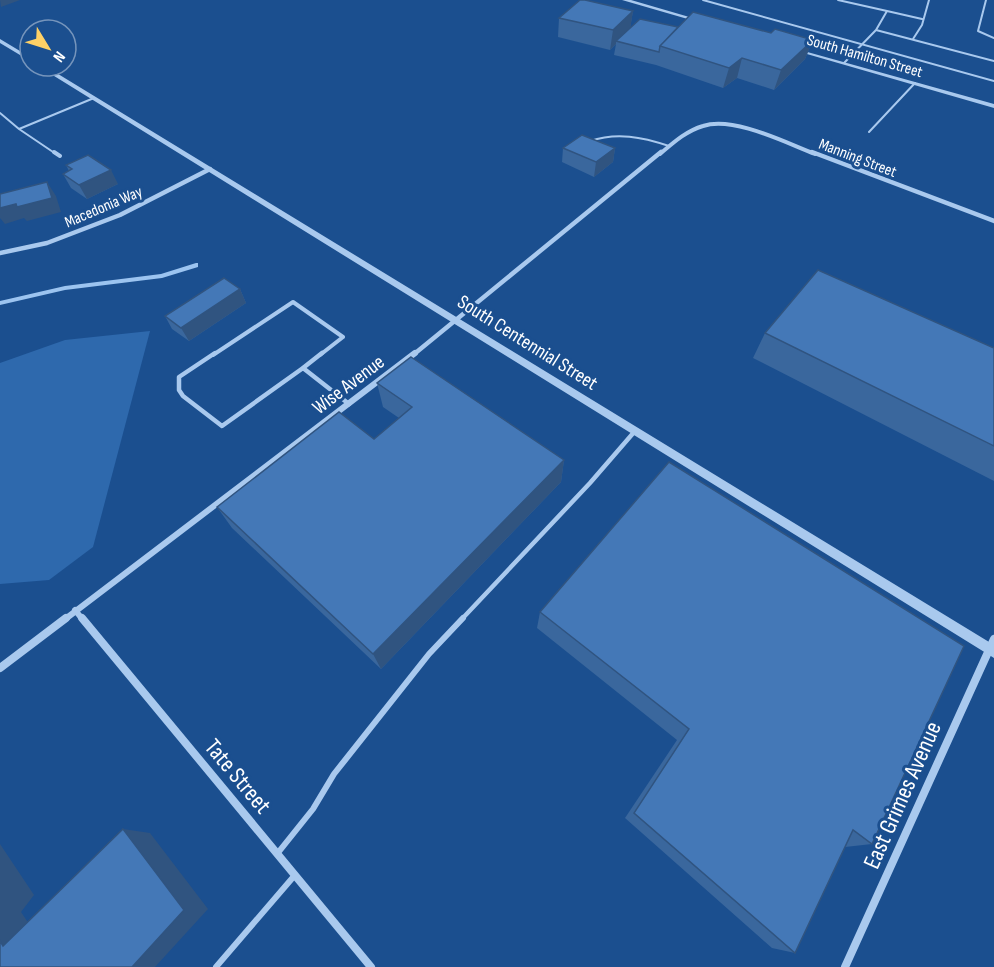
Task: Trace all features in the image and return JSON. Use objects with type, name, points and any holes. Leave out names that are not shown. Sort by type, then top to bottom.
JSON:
[{"type":"street","points":[[625,0],[706,23]]},
{"type":"street","points":[[0,41],[18,52]]},
{"type":"street","name":"South Hamilton Street","points":[[786,46],[994,106]]},
{"type":"street","name":"South Centennial Street","points":[[61,78],[635,430],[993,646]]},
{"type":"street","name":"Wise Avenue","points":[[0,668],[442,333],[669,146],[699,125],[711,122]]},
{"type":"street","name":"Manning Street","points":[[711,122],[766,135],[994,220]]},
{"type":"street","name":"Macedonia Way","points":[[0,253],[47,243],[120,215],[210,169]]},
{"type":"street","name":"Tate Street","points":[[75,610],[371,967]]},
{"type":"street","name":"East Grimes Avenue","points":[[845,967],[993,646]]},
{"type":"lane","points":[[703,0],[994,81]]},
{"type":"lane","points":[[838,0],[922,19]]},
{"type":"lane","points":[[913,39],[922,26],[922,19],[929,0]]},
{"type":"lane","points":[[986,0],[987,7],[978,31],[994,38]]},
{"type":"lane","points":[[844,63],[876,30],[887,11]]},
{"type":"lane","points":[[876,30],[994,61]]},
{"type":"lane","points":[[869,132],[915,83]]},
{"type":"lane","points":[[19,129],[94,98]]},
{"type":"lane","points":[[0,113],[19,129],[60,156]]},
{"type":"lane","points":[[580,145],[599,137],[614,135],[635,136],[669,146]]},
{"type":"lane","points":[[293,302],[343,338],[303,368],[222,426],[183,396],[179,390],[179,378],[293,302]]},
{"type":"lane","points":[[303,368],[349,404]]},
{"type":"lane","points":[[277,854],[313,809],[334,774],[429,654],[590,483],[635,430]]},
{"type":"lane","points":[[216,967],[295,875]]},
{"type":"shaded area","points":[[150,331],[93,547],[49,580],[0,584],[0,363],[65,340]]},
{"type":"building","points":[[580,0],[633,11],[613,30],[559,18]]},
{"type":"building","points":[[693,12],[771,33],[775,29],[813,40],[781,70],[742,58],[729,68],[660,46]]},
{"type":"building","points":[[640,19],[678,27],[660,46],[659,52],[616,41]]},
{"type":"building","points":[[582,135],[615,148],[596,162],[563,148]]},
{"type":"building","points":[[88,155],[111,170],[79,185],[63,174],[72,169],[66,165]]},
{"type":"building","points":[[47,182],[52,198],[17,207],[16,204],[0,208],[0,194]]},
{"type":"building","points":[[818,270],[994,348],[994,446],[765,333]]},
{"type":"building","points":[[224,278],[240,289],[181,328],[165,316]]},
{"type":"building","points":[[411,357],[564,460],[373,654],[217,507],[339,412],[374,439],[412,407],[377,383]]},
{"type":"building","points":[[669,462],[964,646],[872,844],[853,830],[795,953],[634,813],[689,729],[540,612]]},
{"type":"building","points":[[123,829],[184,910],[132,967],[0,967],[0,941],[3,946]]},
{"type":"waterway","points":[[0,303],[65,288],[162,276],[196,265]]}]
